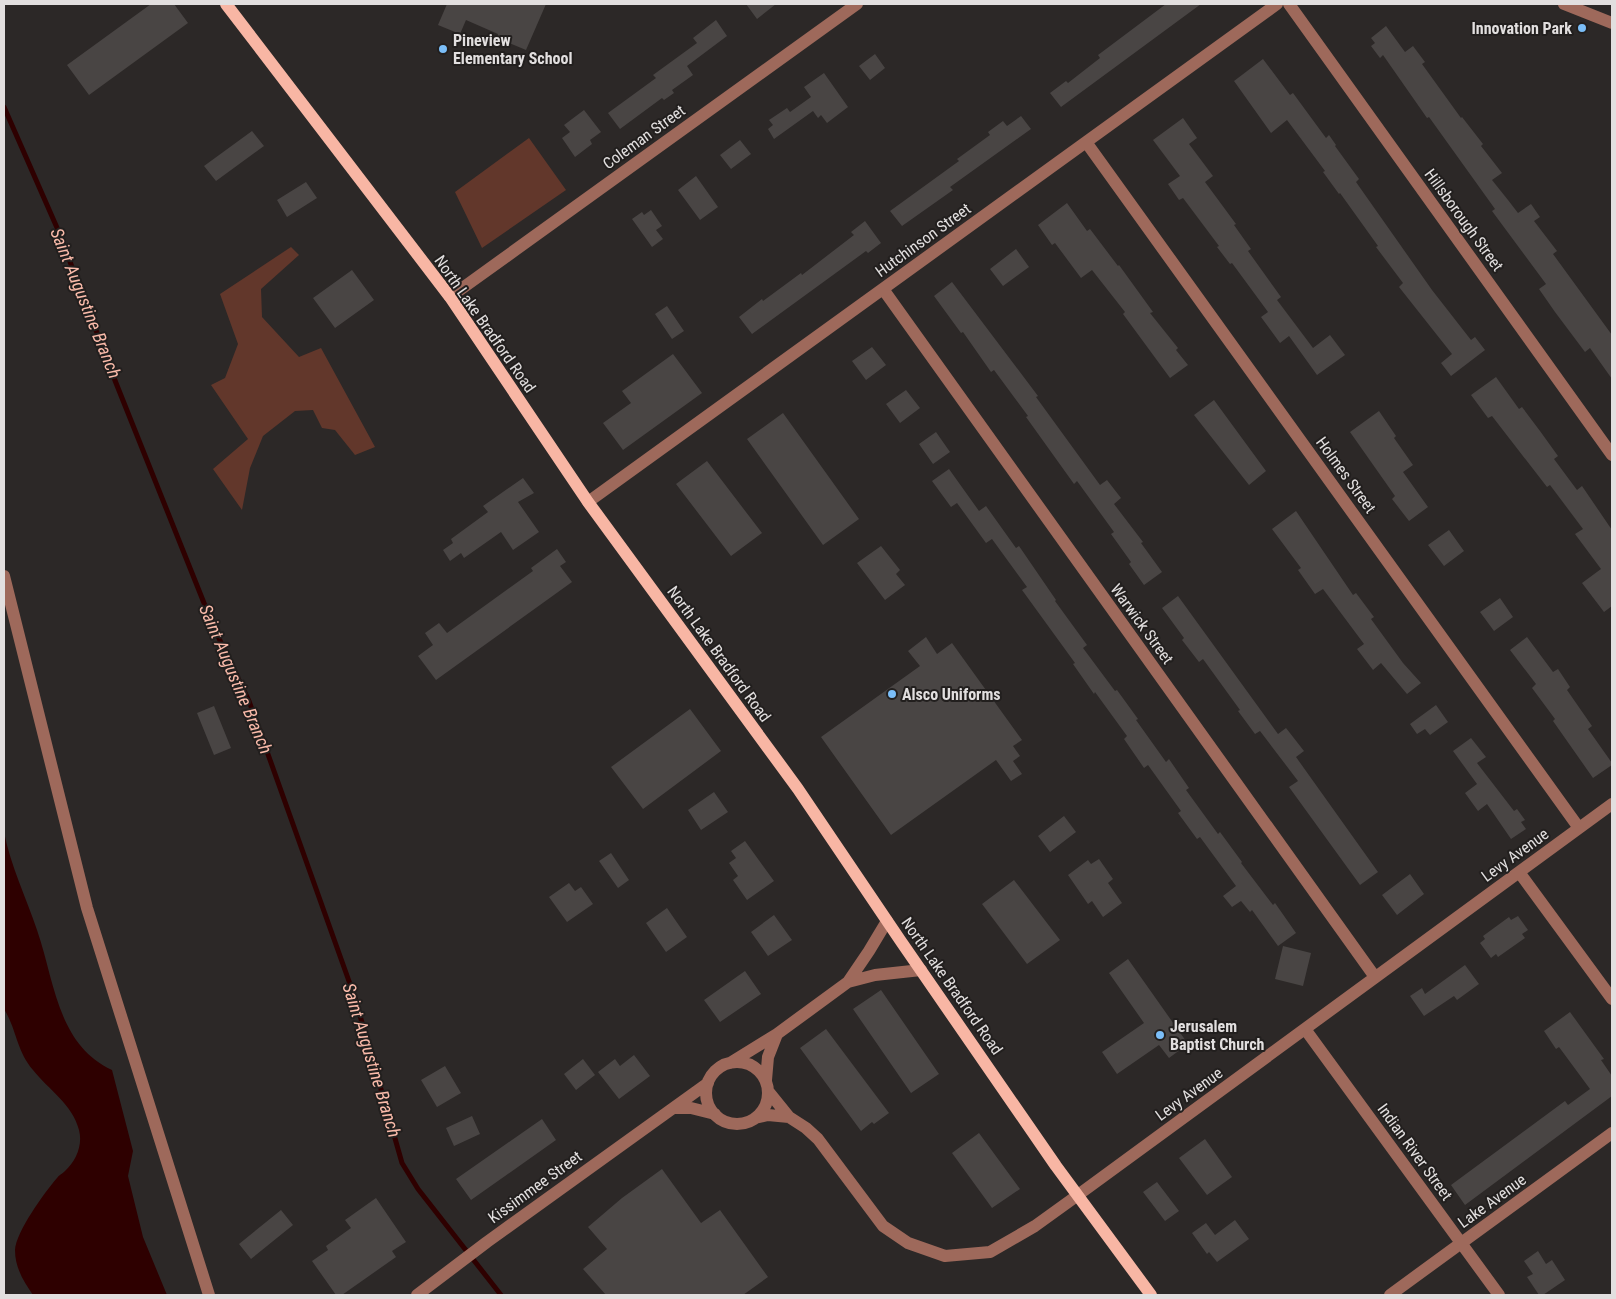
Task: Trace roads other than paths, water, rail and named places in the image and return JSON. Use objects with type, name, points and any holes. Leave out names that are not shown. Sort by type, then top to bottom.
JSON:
[{"type":"main road","name":"North Lake Bradford Road","points":[[226,4],[450,298],[588,502],[798,789],[921,970],[1078,1195],[1151,1295]]},
{"type":"street","name":"Coleman Street","points":[[450,298],[857,4]]},
{"type":"street","name":"Hutchinson Street","points":[[588,502],[1277,4]]},
{"type":"street","name":"Hillsborough Street","points":[[1289,4],[1612,456]]},
{"type":"street","points":[[1564,4],[1612,23]]},
{"type":"street","name":"Holmes Street","points":[[1086,142],[1580,828]]},
{"type":"street","name":"Warwick Street","points":[[883,289],[1375,978]]},
{"type":"street","points":[[4,576],[87,908],[209,1295]]},
{"type":"street","name":"Levy Avenue","points":[[767,1086],[789,1117],[806,1128],[818,1139],[883,1226],[908,1243],[945,1256],[990,1252],[1035,1226],[1612,804]]},
{"type":"street","points":[[1519,872],[1612,999]]},
{"type":"street","points":[[789,1117],[768,1115],[745,1123],[734,1124],[724,1121],[715,1114],[707,1100],[708,1083],[713,1074],[721,1067],[776,1034],[848,982],[887,921]]},
{"type":"street","points":[[848,982],[875,975],[921,970]]},
{"type":"street","name":"Indian River Street","points":[[1305,1029],[1499,1295]]},
{"type":"street","points":[[755,1118],[762,1111],[767,1101],[768,1057],[776,1034]]},
{"type":"street","points":[[730,1063],[741,1062],[752,1065],[760,1072],[767,1086]]},
{"type":"street","name":"Kissimmee Street","points":[[417,1295],[450,1269],[708,1083]]},
{"type":"street","points":[[674,1108],[691,1108],[715,1114]]},
{"type":"street","name":"Lake Avenue","points":[[1390,1295],[1612,1133]]},
{"type":"waterway","name":"Saint Augustine Branch","points":[[4,107],[58,230],[116,383],[214,628],[249,701],[355,998],[402,1163],[418,1189],[501,1295]]},
{"type":"place","name":"Innovation Park","points":[[1582,28]]},
{"type":"place","name":"Pineview Elementary School","points":[[443,49]]},
{"type":"place","name":"Alsco Uniforms","points":[[892,694]]},
{"type":"place","name":"Jerusalem Baptist Church","points":[[1160,1035]]}]
